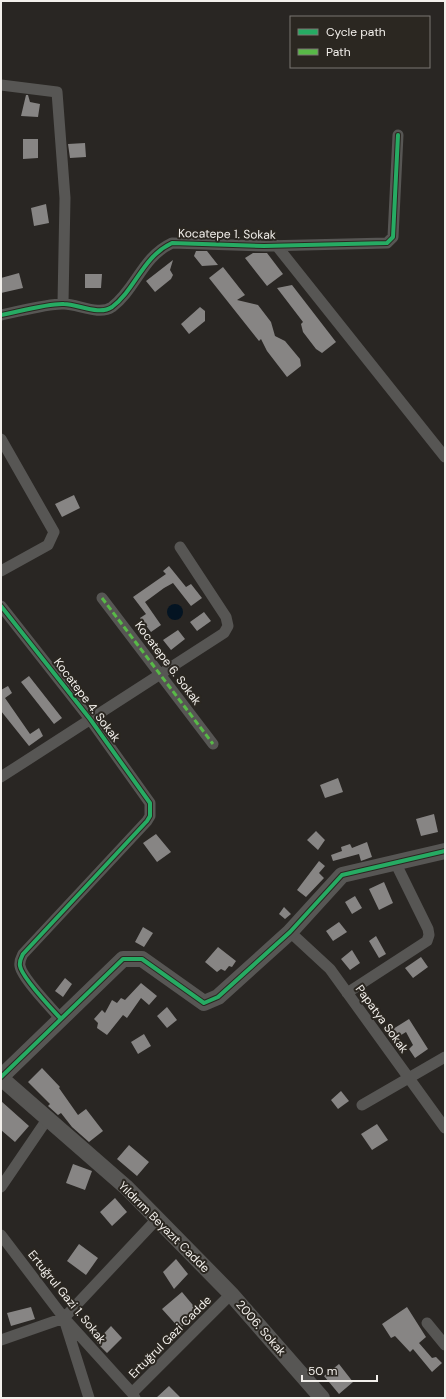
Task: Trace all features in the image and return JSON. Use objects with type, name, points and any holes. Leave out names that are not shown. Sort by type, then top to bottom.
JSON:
[{"type":"street","points":[[1,85],[57,92],[65,198],[64,303]]},
{"type":"street","name":"Kocatepe 1. Sokak","points":[[1,315],[64,303],[100,310],[112,306],[122,296],[148,261],[162,248],[172,243],[276,245],[387,243],[393,237],[398,135]]},
{"type":"street","points":[[276,245],[445,457]]},
{"type":"street","points":[[1,439],[54,532],[48,545],[1,571]]},
{"type":"street","points":[[1,777],[224,633],[228,626],[226,616],[180,547]]},
{"type":"street","name":"Kocatepe 6. Sokak","points":[[102,598],[213,744]]},
{"type":"street","name":"Kocatepe 4. Sokak","points":[[1,606],[90,719],[150,803],[147,822],[23,954],[20,960],[22,971],[27,979],[61,1019]]},
{"type":"street","points":[[1,1078],[124,959],[142,959],[204,1003],[218,996],[290,932],[342,875],[445,850]]},
{"type":"street","points":[[347,993],[426,941],[429,935],[428,929],[395,862]]},
{"type":"street","name":"Papatya Sokak","points":[[290,932],[330,969],[445,1128]]},
{"type":"street","points":[[362,1105],[408,1077],[445,1057]]},
{"type":"street","name":"Yıldırım Beyazıt Cadde","points":[[1,1078],[95,1160],[157,1219],[231,1294]]},
{"type":"street","points":[[1,1187],[48,1118]]},
{"type":"street","points":[[1,1340],[64,1318],[157,1219]]},
{"type":"street","name":"Ertuğrul Gazi 1. Sokak","points":[[1,1235],[64,1318],[134,1395]]},
{"type":"street","name":"Ertuğrul Gazi Cadde","points":[[134,1395],[231,1294]]},
{"type":"street","name":"2006. Sokak","points":[[231,1294],[319,1397]]},
{"type":"street","points":[[64,1318],[89,1398]]},
{"type":"street","points":[[427,1323],[445,1345]]},
{"type":"water","points":[[175,604],[181,606],[183,612],[181,618],[175,620],[169,618],[167,612],[169,606]]},
{"type":"building","points":[[26,95],[28,95],[30,102],[40,104],[38,117],[21,116]]},
{"type":"building","points":[[23,139],[38,139],[38,158],[23,159]]},
{"type":"building","points":[[85,143],[86,157],[70,158],[68,144]]},
{"type":"building","points":[[46,204],[49,223],[34,226],[31,208]]},
{"type":"building","points":[[196,251],[207,251],[218,265],[202,266],[194,256]]},
{"type":"building","points":[[253,253],[267,253],[283,274],[267,286],[245,258]]},
{"type":"building","points":[[173,260],[170,270],[173,275],[171,279],[155,292],[146,281]]},
{"type":"building","points":[[223,267],[245,295],[237,300],[258,305],[271,322],[275,336],[285,341],[300,359],[301,366],[287,377],[267,351],[261,339],[259,341],[209,278]]},
{"type":"building","points":[[19,273],[23,288],[1,293],[1,278]]},
{"type":"building","points":[[85,274],[102,274],[101,288],[85,288]]},
{"type":"building","points":[[292,285],[336,342],[322,353],[316,349],[303,332],[301,324],[303,322],[277,288]]},
{"type":"building","points":[[200,307],[205,311],[205,321],[189,334],[181,324]]},
{"type":"building","points":[[74,495],[80,508],[62,517],[55,504]]},
{"type":"building","points":[[169,566],[186,587],[191,584],[202,598],[191,606],[173,583],[164,588],[145,602],[161,625],[151,632],[140,618],[146,614],[133,597],[166,574],[163,571]]},
{"type":"building","points":[[204,612],[211,621],[197,631],[190,622]]},
{"type":"building","points":[[178,630],[185,639],[171,650],[163,640]]},
{"type":"building","points":[[29,676],[62,718],[54,724],[21,682]]},
{"type":"building","points":[[8,686],[12,693],[5,698],[30,734],[39,728],[43,736],[29,746],[1,711],[1,690]]},
{"type":"building","points":[[338,778],[343,792],[325,798],[320,785]]},
{"type":"building","points":[[434,814],[438,832],[421,836],[416,819]]},
{"type":"building","points":[[316,831],[325,840],[318,850],[307,840]]},
{"type":"building","points":[[156,834],[171,852],[157,862],[143,843]]},
{"type":"building","points":[[367,842],[372,857],[361,861],[359,854],[333,861],[331,855],[342,851],[341,847],[350,844],[352,848]]},
{"type":"building","points":[[319,861],[325,866],[319,873],[324,878],[306,897],[297,890]]},
{"type":"building","points":[[384,882],[393,903],[379,910],[369,889]]},
{"type":"building","points":[[355,896],[362,908],[352,914],[345,902]]},
{"type":"building","points":[[284,907],[291,914],[285,919],[279,914]]},
{"type":"building","points":[[339,922],[347,932],[333,941],[326,931]]},
{"type":"building","points":[[143,927],[153,933],[144,947],[135,942]]},
{"type":"building","points":[[376,936],[386,954],[379,958],[369,941]]},
{"type":"building","points":[[218,947],[236,961],[232,967],[229,966],[225,971],[221,969],[217,972],[205,962]]},
{"type":"building","points":[[352,950],[360,963],[350,970],[341,959]]},
{"type":"building","points":[[421,957],[428,967],[413,978],[405,968]]},
{"type":"building","points":[[65,978],[72,984],[63,997],[55,991]]},
{"type":"building","points":[[141,983],[157,996],[149,1005],[141,998],[127,1018],[123,1015],[107,1035],[97,1028],[98,1023],[94,1019],[102,1010],[105,1013],[112,1000],[117,1003],[121,998],[125,1000]]},
{"type":"building","points":[[167,1007],[177,1020],[167,1028],[157,1016]]},
{"type":"building","points":[[409,1019],[428,1049],[415,1058],[409,1049],[413,1045],[406,1032],[398,1037],[393,1029]]},
{"type":"building","points":[[144,1034],[151,1046],[138,1054],[131,1042]]},
{"type":"building","points":[[42,1068],[60,1087],[59,1088],[78,1115],[86,1109],[103,1131],[89,1142],[72,1127],[61,1113],[58,1115],[48,1106],[50,1104],[28,1082]]},
{"type":"building","points":[[341,1091],[349,1101],[338,1109],[331,1100]]},
{"type":"building","points":[[1,1101],[29,1126],[15,1142],[1,1130]]},
{"type":"building","points":[[377,1124],[388,1140],[372,1150],[361,1134]]},
{"type":"building","points":[[129,1145],[149,1162],[137,1176],[117,1159]]},
{"type":"building","points":[[73,1164],[92,1171],[85,1190],[66,1183]]},
{"type":"building","points":[[115,1198],[127,1212],[112,1226],[100,1212]]},
{"type":"building","points":[[79,1244],[98,1258],[86,1275],[67,1261]]},
{"type":"building","points":[[176,1259],[188,1274],[174,1289],[163,1272]]},
{"type":"building","points":[[182,1292],[197,1310],[180,1329],[162,1309]]},
{"type":"building","points":[[31,1307],[35,1319],[11,1326],[7,1313]]},
{"type":"building","points":[[407,1307],[426,1337],[419,1343],[432,1358],[436,1357],[442,1363],[432,1372],[413,1349],[410,1352],[395,1336],[391,1338],[382,1324]]},
{"type":"building","points":[[111,1326],[122,1338],[107,1353],[96,1342]]},
{"type":"building","points":[[339,1364],[353,1382],[339,1394],[324,1376]]},
{"type":"building","points":[[169,1386],[181,1398],[156,1398]]},
{"type":"marked path","points":[[102,598],[213,744]]},
{"type":"cycle path","points":[[1,315],[58,304],[70,304],[95,310],[112,307],[120,300],[153,256],[172,243],[264,246],[387,243],[393,237],[398,135]]},
{"type":"cycle path","points":[[1,606],[90,719],[150,803],[150,816],[147,821],[23,954],[21,958],[20,966],[26,978],[61,1019]]},
{"type":"cycle path","points":[[1,1077],[123,959],[142,959],[204,1003],[218,997],[290,932],[342,875],[445,851]]}]
